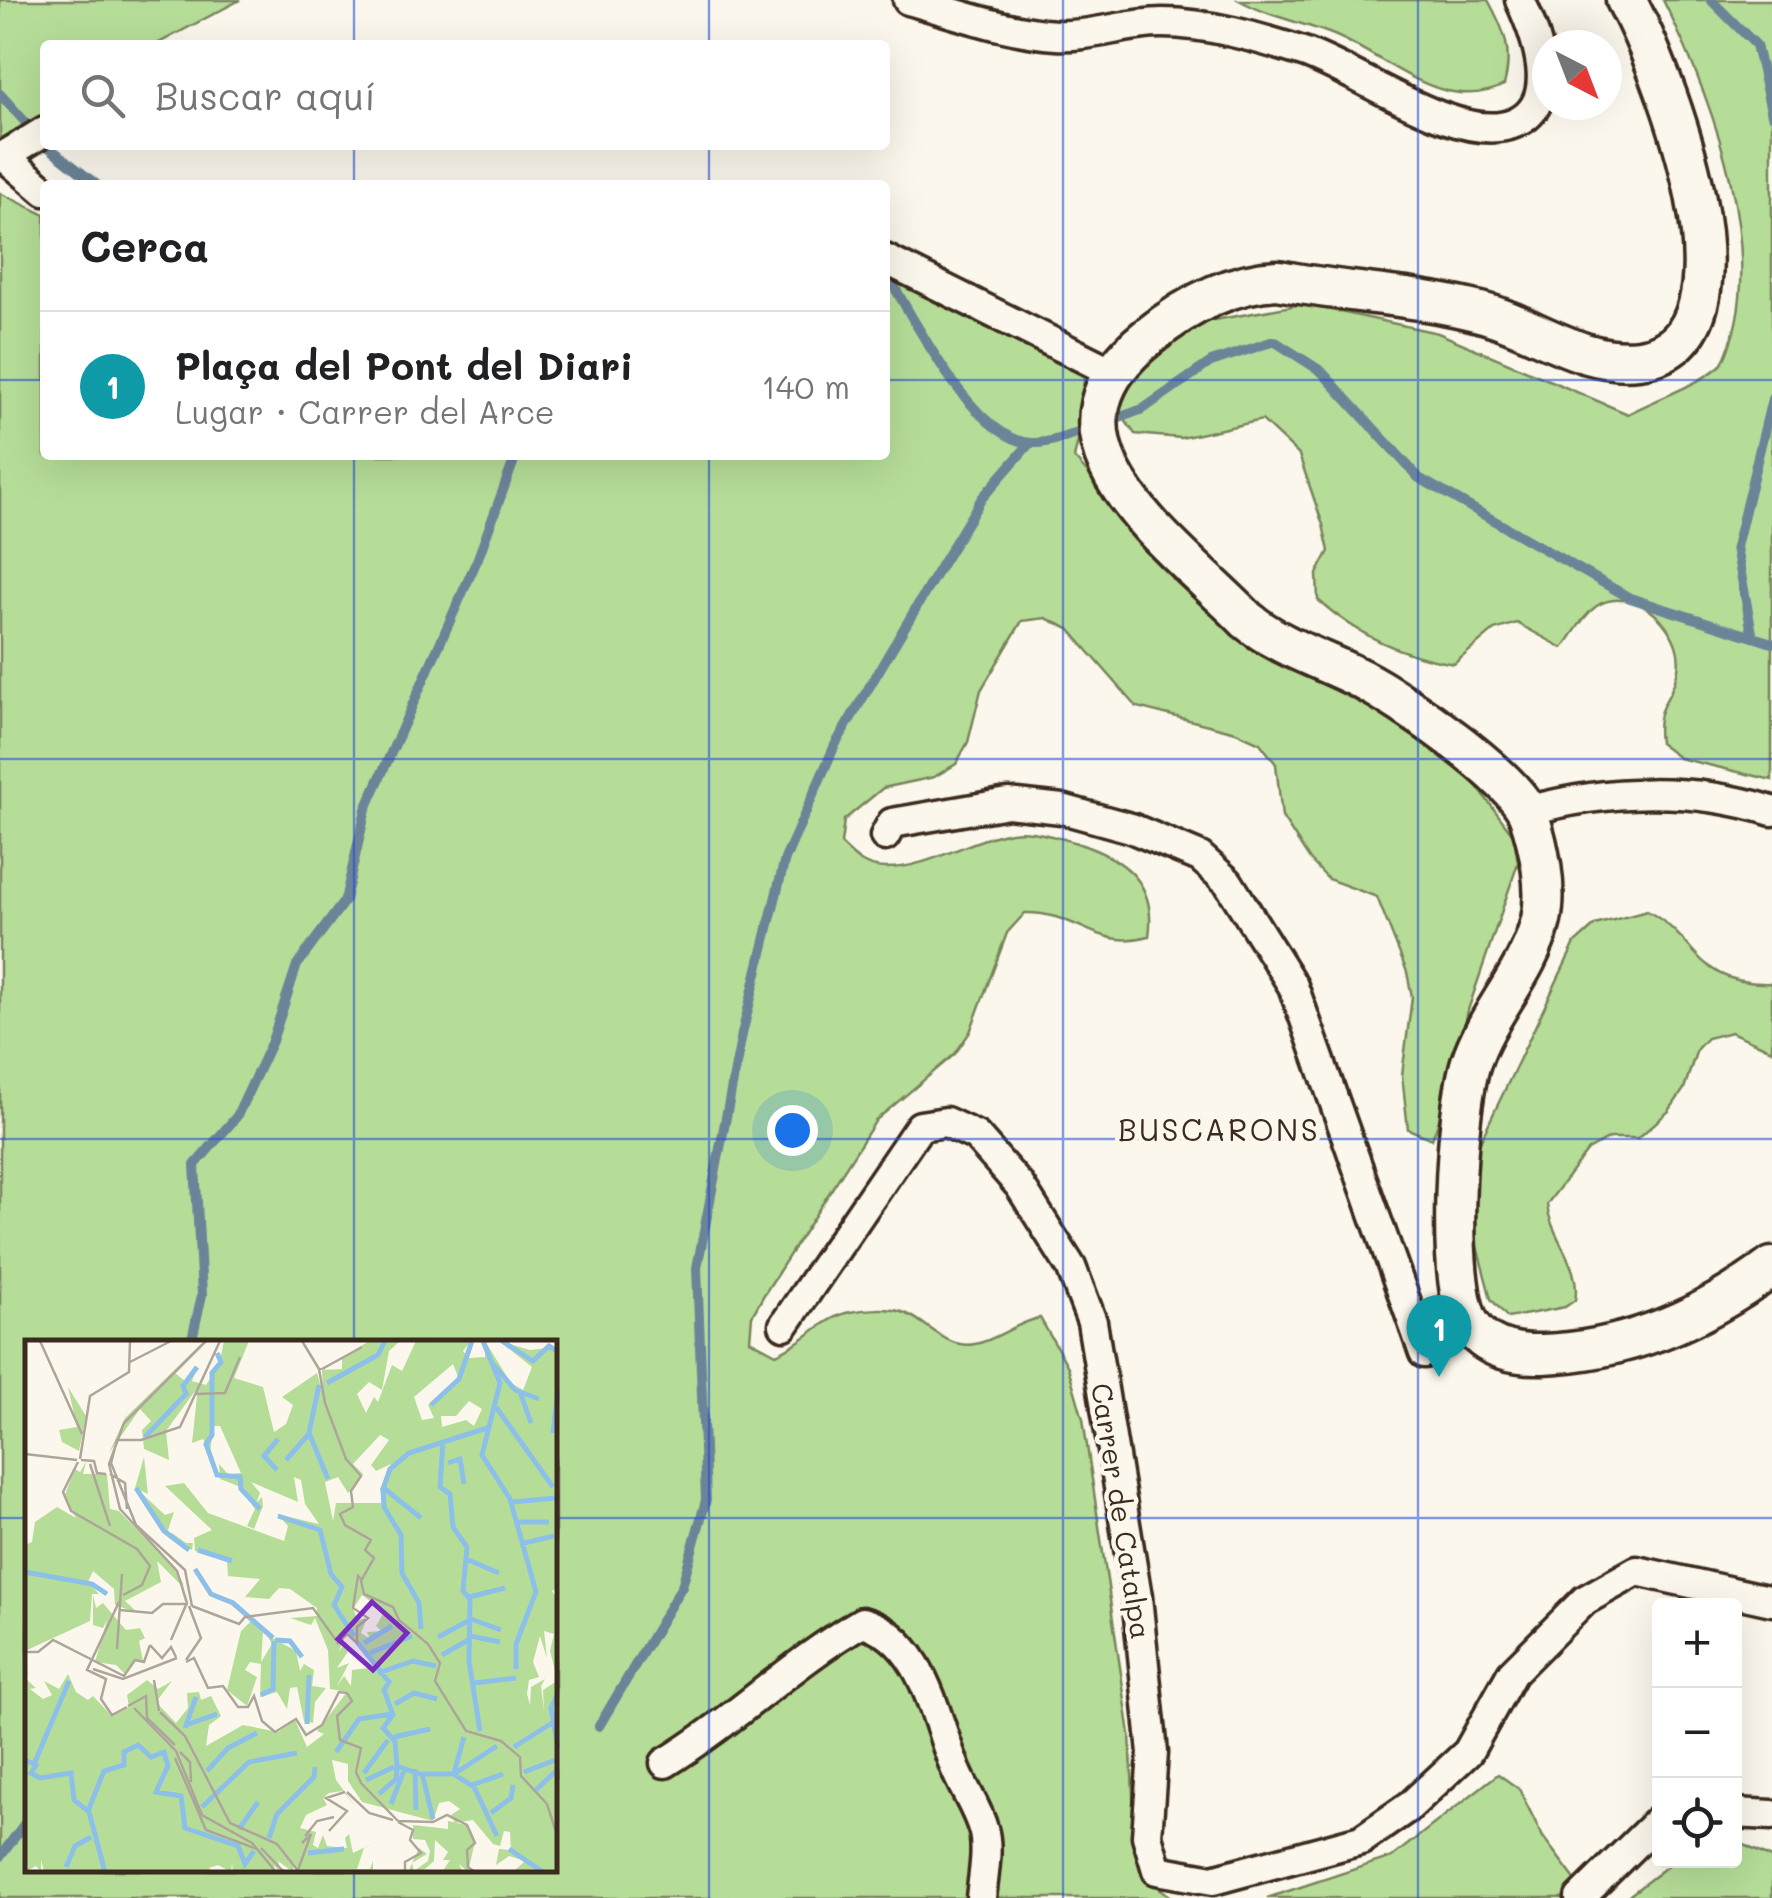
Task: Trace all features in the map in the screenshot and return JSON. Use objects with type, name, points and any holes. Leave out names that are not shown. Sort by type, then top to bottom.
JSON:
[{"type":"street","points":[[908,0],[1058,35],[1160,23],[1248,36],[1336,64],[1434,113],[1475,128],[1518,122],[1534,101],[1542,80],[1540,47],[1520,0]]},
{"type":"street","points":[[1626,0],[1670,96],[1699,223],[1703,288],[1696,314],[1661,352],[1628,359],[1586,354],[1481,312],[1278,280],[1254,281],[1205,299],[1164,324],[1112,372],[1099,411],[1101,456],[1111,477],[1149,520],[1269,638],[1362,679],[1411,709],[1501,779],[1527,811],[1543,891],[1541,920],[1526,960],[1472,1058],[1462,1095],[1457,1285],[1470,1324],[1481,1337],[1515,1353],[1537,1354],[1627,1340],[1704,1312],[1772,1266]]},
{"type":"street","points":[[40,134],[4,156],[40,187]]},
{"type":"street","points":[[890,261],[1112,372]]},
{"type":"street","points":[[1527,811],[1581,796],[1636,793],[1740,801],[1772,811]]},
{"type":"street","points":[[885,836],[892,823],[1008,803],[1062,809],[1132,828],[1200,856],[1228,882],[1293,986],[1424,1352]]},
{"type":"street","name":"Carrer de Catalpa","points":[[784,1324],[920,1126],[946,1122],[976,1136],[1020,1186],[1071,1266],[1092,1322],[1137,1597],[1154,1753],[1147,1836],[1158,1870],[1213,1880],[1361,1840],[1410,1806],[1468,1752],[1512,1673],[1585,1600],[1637,1571],[1772,1601]]},
{"type":"street","points":[[664,1763],[726,1722],[828,1642],[862,1622],[881,1627],[898,1642],[924,1682],[955,1769],[984,1831],[980,1898]]},
{"type":"street","points":[[1742,1814],[1772,1816]]},
{"type":"street","points":[[1580,1898],[1652,1827]]},
{"type":"green space","points":[[0,0],[240,0],[164,40],[40,40],[40,116],[0,144]]},
{"type":"green space","points":[[1239,0],[1488,0],[1506,41],[1504,85],[1459,93],[1438,88],[1334,35]]},
{"type":"green space","points":[[1663,0],[1772,0],[1772,780],[1679,758],[1659,743],[1659,718],[1675,680],[1679,658],[1667,628],[1643,606],[1620,600],[1599,604],[1563,648],[1517,623],[1494,630],[1454,664],[1398,649],[1365,634],[1318,600],[1317,574],[1329,551],[1323,525],[1299,455],[1262,420],[1181,438],[1135,434],[1117,409],[1135,369],[1198,323],[1303,304],[1438,333],[1628,414],[1714,371],[1722,364],[1736,323],[1741,278],[1739,231],[1718,134]]},
{"type":"green space","points":[[0,193],[40,213],[40,460],[890,460],[890,273],[1084,368],[1083,418],[1074,458],[1160,553],[1282,664],[1384,715],[1466,772],[1514,836],[1518,863],[1468,1010],[1450,1090],[1432,1139],[1408,1129],[1402,1075],[1412,997],[1407,972],[1377,897],[1328,879],[1310,860],[1282,817],[1276,764],[1260,743],[1236,732],[1137,707],[1069,629],[1046,618],[1022,621],[981,690],[968,742],[956,764],[934,777],[883,788],[844,820],[841,844],[872,866],[902,867],[995,836],[1031,832],[1083,845],[1116,860],[1140,882],[1147,897],[1149,936],[1115,939],[1060,918],[1025,913],[1007,933],[970,1032],[955,1054],[876,1120],[765,1293],[752,1316],[750,1340],[776,1354],[840,1315],[870,1309],[905,1313],[947,1339],[965,1345],[983,1342],[1040,1318],[1068,1367],[1083,1419],[1130,1734],[1136,1854],[1154,1884],[1173,1898],[0,1898]]},
{"type":"green space","points":[[1647,911],[1678,934],[1712,969],[1746,982],[1772,983],[1772,1050],[1731,1032],[1707,1038],[1697,1049],[1684,1089],[1669,1111],[1638,1138],[1610,1138],[1588,1150],[1547,1204],[1574,1275],[1575,1300],[1565,1307],[1508,1318],[1491,1299],[1477,1246],[1473,1206],[1478,1146],[1575,943],[1595,925]]},
{"type":"green space","points":[[1498,1774],[1519,1789],[1543,1837],[1589,1898],[1267,1898],[1392,1857]]},
{"type":"green space","points":[[1742,1844],[1772,1858],[1772,1898],[1626,1898],[1665,1868],[1742,1868]]},
{"type":"waterway","points":[[1711,0],[1756,45],[1772,115]]},
{"type":"waterway","points":[[0,94],[36,134]]},
{"type":"waterway","points":[[52,150],[91,180]]},
{"type":"waterway","points":[[890,280],[947,373],[987,421],[1009,436],[1031,443],[1054,440],[1091,427]]},
{"type":"waterway","points":[[1107,422],[1143,409],[1211,362],[1274,341],[1321,371],[1419,478],[1630,598],[1772,643]]},
{"type":"waterway","points":[[1752,633],[1736,547],[1772,399]]},
{"type":"waterway","points":[[599,1726],[682,1586],[706,1500],[697,1268],[742,1034],[785,859],[835,745],[982,498],[1030,443]]},
{"type":"waterway","points":[[192,1340],[202,1295],[195,1165],[237,1116],[272,1041],[297,965],[345,900],[366,809],[478,558],[514,460]]},
{"type":"waterway","points":[[0,1857],[25,1823]]},
{"type":"place","name":"Plaça del Pont del Diari","points":[[1439,1377]]},
{"type":"district","name":"BUSCARONS","points":[[1219,1129]]}]
